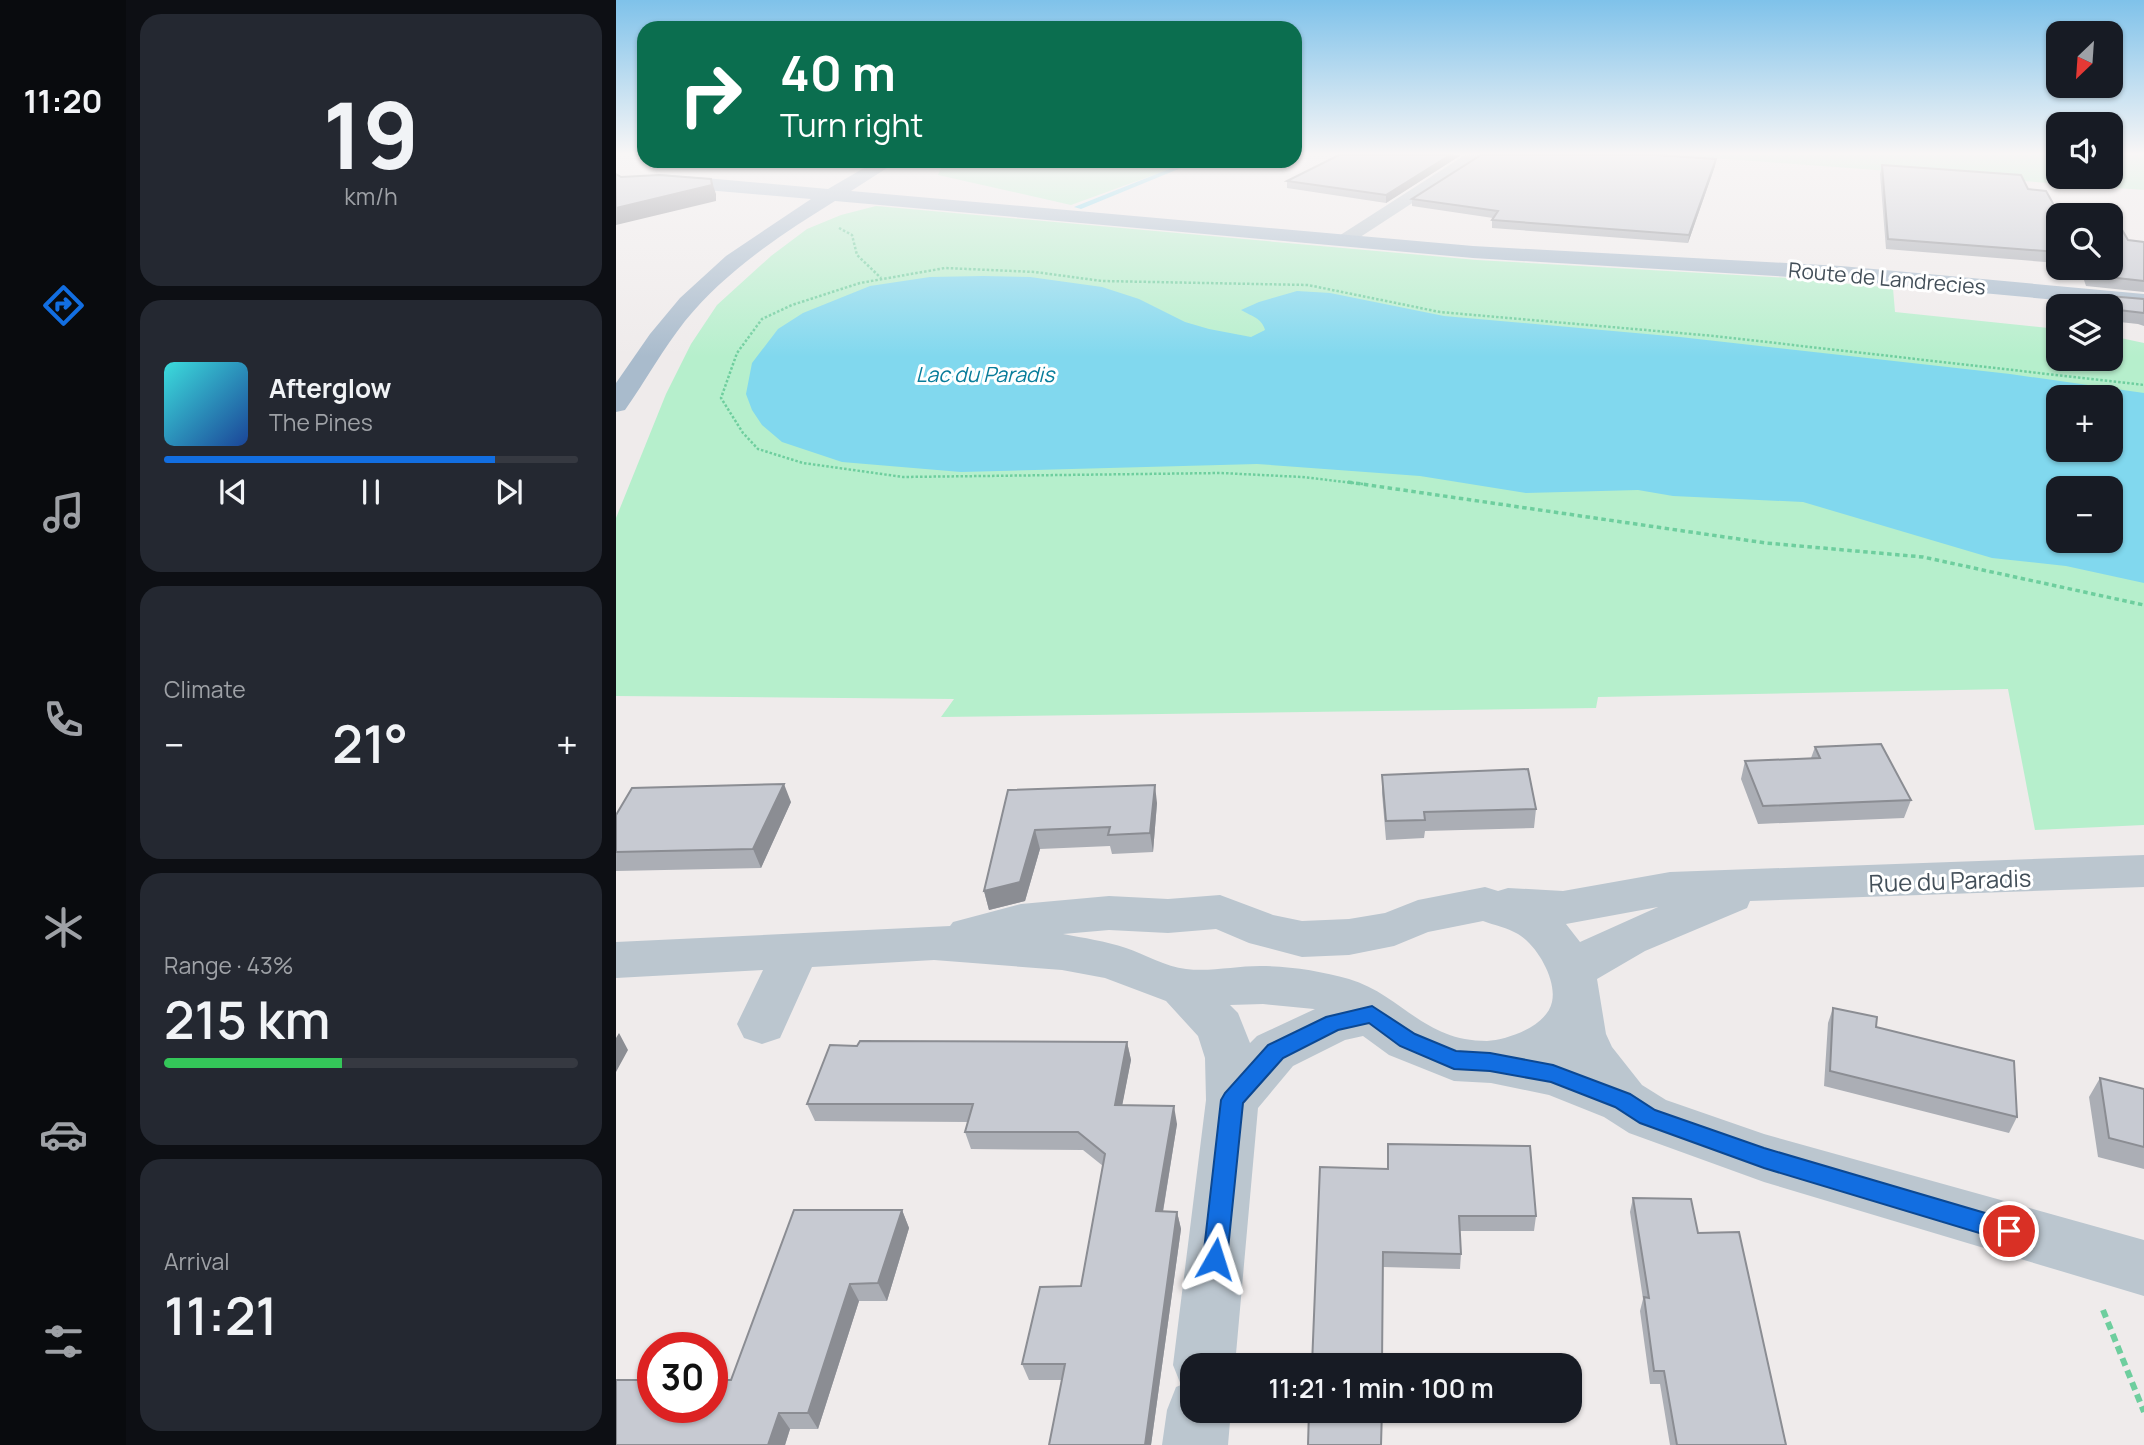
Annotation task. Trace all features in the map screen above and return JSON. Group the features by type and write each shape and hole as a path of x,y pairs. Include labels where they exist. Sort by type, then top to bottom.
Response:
{"main road":[{"path":"616,404 655,343 687,304 744,252 788,222"},
{"name":"Route de Landrecies","path":"1138,222 1473,252 1800,270 2144,300"}],"street":[{"path":"1340,241 1370,222"},
{"name":"Rue du Paradis","path":"934,942 1021,921 1109,913 1168,916 1220,912 1265,931 1302,939 1349,937 1394,929 1418,917 1485,904 1563,908 1671,888 2144,871"},
{"name":"Rue du Paradis","path":"1574,989 1586,961 1655,927 1756,886"},
{"path":"1485,904 1535,922 1558,945 1574,989 1581,1034 1592,1060 1623,1101"},
{"path":"1168,916 1139,941 1161,980 1220,1027 1230,1058 1232,1100 1205,1353"},
{"path":"616,960 934,942 1062,952 1110,961 1161,980 1314,990 1347,998 1407,1040 1454,1060 1490,1062 1553,1074 1623,1101 1647,1117 1764,1158 2144,1268"},
{"path":"762,1024 796,950"},
{"path":"1490,1062 1529,1051 1557,1037 1574,989"},
{"path":"1232,1100 1275,1051 1334,1023 1372,1014"},
{"path":"1195,1445 1198,1423"}],"path":[{"path":"818,222 852,235 852,245 861,263 881,278"},
{"path":"2144,385 1714,336 1440,312 1308,285 1102,281 1035,272 945,268 881,278 792,305 762,319 737,354 721,398 743,433 758,449 803,463 903,477 1221,473 1302,477 1408,489 1766,543 1923,557 2144,605"},
{"path":"2077,1248 2144,1412"}],"green space":[{"path":"823,222 1059,222 1477,260 1789,278 1893,288 1895,312 2046,328 2046,371 2123,371 2123,339 2144,343 2144,825 2035,830 2008,689 1598,697 1596,708 941,717 954,699 616,696 616,518 666,394 691,344 717,305 771,256 807,229"}],"water":[{"name":"Lac du Paradis","path":"930,277 1030,277 1102,287 1139,299 1185,322 1251,337 1265,330 1264,326 1241,310 1297,291 1330,293 1444,316 1680,337 2088,385 2046,385 2046,462 2123,462 2123,390 2144,393 2144,583 2066,566 1992,558 1803,502 1673,496 1638,490 1526,493 1420,476 1257,464 961,472 842,462 782,442 762,425 752,410 746,394 752,363 778,329 803,313 870,286"}],"building":[{"path":"1524,222 1693,222 1689,235"},
{"path":"1887,222 2046,222 2046,251 1888,239"},
{"path":"2123,231 2128,240 2144,242 2144,281 2123,279"},
{"path":"2123,297 2144,299 2144,313 2123,311"},
{"path":"1881,744 1911,800 1763,806 1745,761 1820,758 1815,747"},
{"path":"1528,769 1536,809 1424,812 1425,820 1386,821 1382,775"},
{"path":"784,784 753,849 616,852 616,815 632,788"},
{"path":"1155,785 1150,833 1108,835 1110,827 1035,830 1020,882 984,891 1008,790"},
{"path":"1833,1008 1877,1017 1876,1027 2014,1061 2017,1117 1830,1071"},
{"path":"860,1041 1127,1042 1115,1105 1174,1106 1156,1211 1177,1212 1145,1445 1049,1445 1065,1364 1022,1364 1040,1287 1081,1286 1105,1154 1078,1132 965,1132 973,1104 807,1104 830,1045 857,1046"},
{"path":"2100,1078 2144,1089 2144,1147 2109,1138"},
{"path":"1388,1144 1530,1146 1536,1216 1459,1216 1461,1254 1383,1252 1382,1353 1312,1353 1320,1167 1388,1169"},
{"path":"1633,1198 1691,1199 1698,1233 1739,1232 1786,1445 1677,1445 1664,1371 1654,1371 1644,1297 1649,1298"},
{"path":"794,1210 902,1210 878,1283 850,1284 808,1413 779,1413 768,1445 616,1445 616,1380 637,1380 637,1423 728,1423 728,1380 731,1380"},
{"path":"1309,1423 1382,1423 1381,1445 1308,1445"}],"route":[{"path":"1215,1259 1232,1100 1255,1077 1275,1051 1334,1023 1372,1014 1407,1040 1454,1060 1490,1062 1553,1074 1623,1101 1647,1117 1764,1158 2009,1231"}]}
